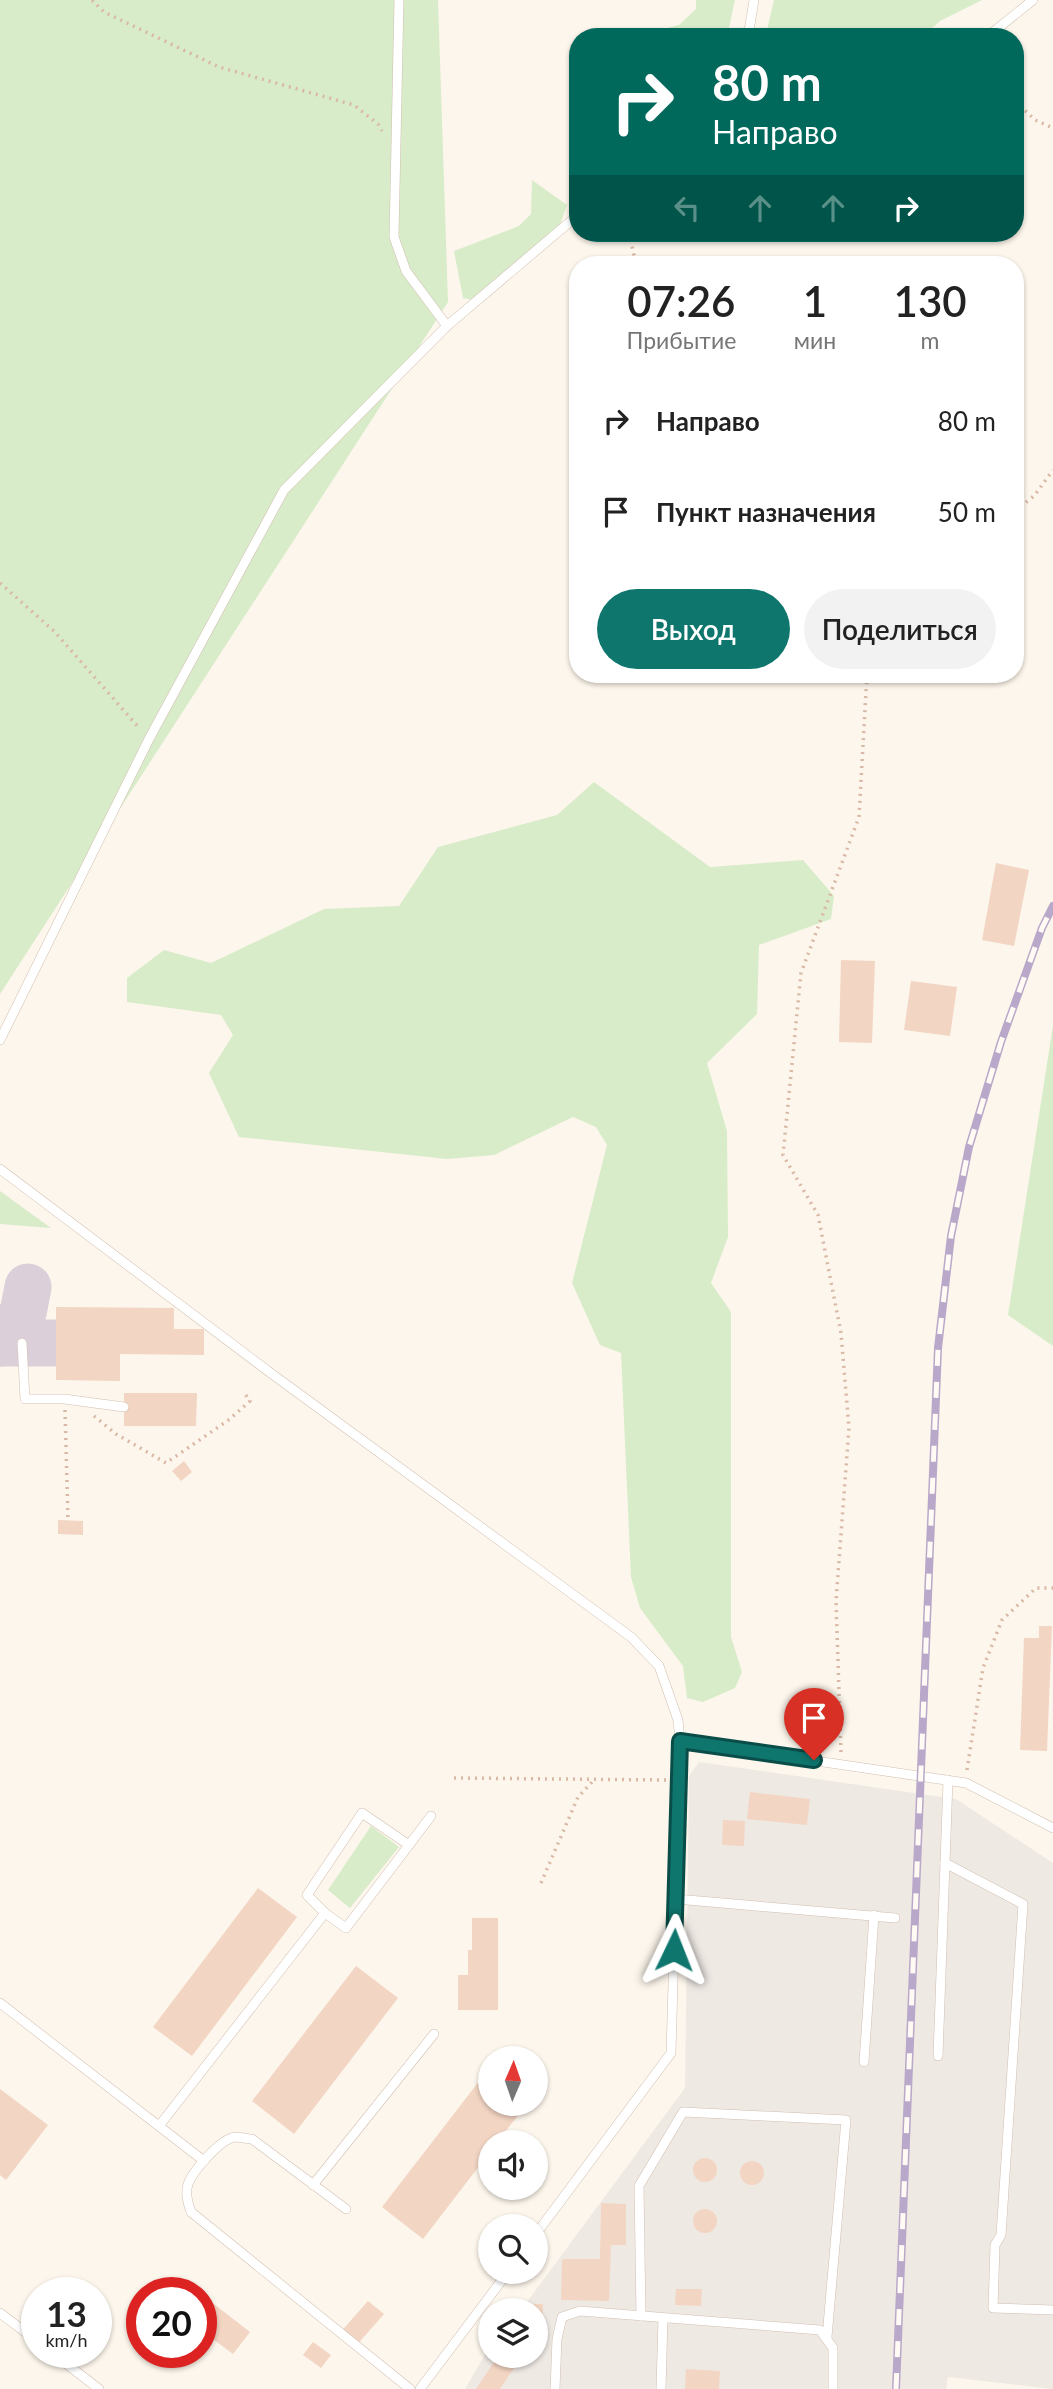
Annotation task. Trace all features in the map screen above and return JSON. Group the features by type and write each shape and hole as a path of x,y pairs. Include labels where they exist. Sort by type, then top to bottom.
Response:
{"lane":[{"path":"400,0 394,237 406,271 447,326"},
{"path":"749,28 754,0"},
{"path":"998,28 1033,0"},
{"path":"0,1040 149,739 284,490 447,326 569,223"},
{"path":"0,1169 272,1374 631,1637 659,1666 678,1720 680,1741 671,2053 548,2218"},
{"path":"22,1343 24,1399 64,1399 124,1407"},
{"path":"680,1741 965,1783 1053,1828"},
{"path":"938,2056 948,1780"},
{"path":"409,1845 362,1814 307,1895 325,1913 346,1928 432,1816"},
{"path":"945,1864 1023,1904 1001,2235 995,2245 993,2308 1053,2310"},
{"path":"676,1899 895,1918"},
{"path":"159,2126 325,1913"},
{"path":"864,2062 874,1915"},
{"path":"0,2003 204,2161"},
{"path":"313,2185 434,2034"},
{"path":"641,2316 639,2186 683,2112 846,2120 827,2337"},
{"path":"346,2209 252,2139 234,2137 222,2142 204,2161 188,2184 186,2199 191,2212 410,2389"},
{"path":"420,2389 499,2284"},
{"path":"555,2389 557,2339 562,2317 580,2311 820,2330 833,2348 834,2389"},
{"path":"0,2313 21,2329"},
{"path":"661,2389 663,2318"},
{"path":"72,2368 99,2389"}],"path":[{"path":"92,0 104,12 219,67 354,106 377,124 396,150"},
{"path":"1024,110 1035,120 1053,128"},
{"path":"1024,504 1034,496 1053,470"},
{"path":"0,583 54,631 149,739"},
{"path":"841,1764 836,1601 849,1428 841,1333 818,1215 783,1155 801,974 859,817 866,683"},
{"path":"76,1402 116,1434 166,1463 230,1419 250,1401 243,1391"},
{"path":"64,1399 68,1520"},
{"path":"965,1783 983,1668 1002,1620 1036,1588 1053,1588"},
{"path":"454,1778 679,1780"},
{"path":"541,1884 578,1797 595,1779"}],"shaded area":[{"path":"699,1762 956,1799 1053,1863 1053,2389 948,2377 946,2389 465,2389 478,2367 548,2368 548,2298 530,2298 540,2284 548,2284 548,2273 685,2088 689,1776"}],"green space":[{"path":"0,0 438,0 448,302 0,994"},
{"path":"696,0 735,0 729,28 667,28 679,25 696,9"},
{"path":"774,0 982,0 940,21 932,28 767,28"},
{"path":"532,180 567,205 556,236 481,302 463,298 454,251 519,226 531,214"},
{"path":"594,782 710,867 803,860 834,896 831,919 759,945 757,1014 707,1063 727,1131 728,1237 711,1283 731,1312 731,1637 742,1672 735,1688 703,1702 687,1698 683,1666 640,1608 631,1577 621,1353 600,1345 572,1283 607,1145 596,1127 573,1117 494,1155 447,1159 239,1137 209,1073 233,1035 221,1015 127,1002 127,978 164,950 211,963 324,909 399,906 438,847 557,815"},
{"path":"1053,1025 1053,1346 1008,1315"},
{"path":"0,1191 51,1228 0,1224"},
{"path":"371,1826 399,1847 350,1908 328,1890"}],"building":[{"path":"996,863 1029,870 1014,946 982,940"},
{"path":"841,960 875,961 872,1043 839,1042"},
{"path":"911,981 957,987 950,1036 904,1030"},
{"path":"56,1307 174,1308 174,1329 204,1329 204,1355 120,1354 120,1381 56,1380"},
{"path":"124,1393 197,1393 196,1426 124,1426"},
{"path":"184,1461 192,1472 181,1481 172,1471"},
{"path":"58,1520 83,1521 83,1535 58,1534"},
{"path":"1039,1626 1052,1626 1047,1751 1020,1750 1024,1638 1039,1638"},
{"path":"750,1792 810,1799 807,1825 747,1819"},
{"path":"723,1820 745,1821 744,1846 722,1845"},
{"path":"258,1888 297,1917 192,2056 153,2027"},
{"path":"472,1918 498,1918 498,2010 458,2010 458,1975 468,1975 468,1950 472,1950"},
{"path":"356,1966 398,1998 294,2134 252,2101"},
{"path":"478,2083 478,2116 518,2116 506,2130 478,2130 478,2168 423,2239 382,2207"},
{"path":"0,2089 48,2125 6,2180 0,2175"},
{"path":"705,2158 714,2161 717,2170 714,2179 705,2182 696,2179 693,2170 696,2161"},
{"path":"752,2161 761,2164 764,2173 761,2182 752,2185 743,2182 740,2173 743,2164"},
{"path":"601,2203 626,2204 626,2245 611,2245 609,2301 561,2300 562,2259 600,2259"},
{"path":"705,2209 714,2212 717,2221 714,2230 705,2233 696,2230 693,2221 696,2212"},
{"path":"676,2289 702,2289 701,2306 675,2305"},
{"path":"368,2301 384,2314 354,2348 338,2335"},
{"path":"217,2306 250,2332 233,2354 217,2342"},
{"path":"313,2342 331,2355 321,2368 303,2355"},
{"path":"490,2368 514,2368 500,2389 476,2389"},
{"path":"686,2369 720,2371 719,2389 685,2389"}],"taxiway":[{"path":"1,1343 23,1313 28,1287"},
{"path":"0,1343 56,1343"}],"railway":[{"path":"896,2389 938,1348 951,1236 969,1147 1001,1042 1042,928 1053,906"}],"route":[{"path":"674,1950 680,1741 814,1760"}]}
